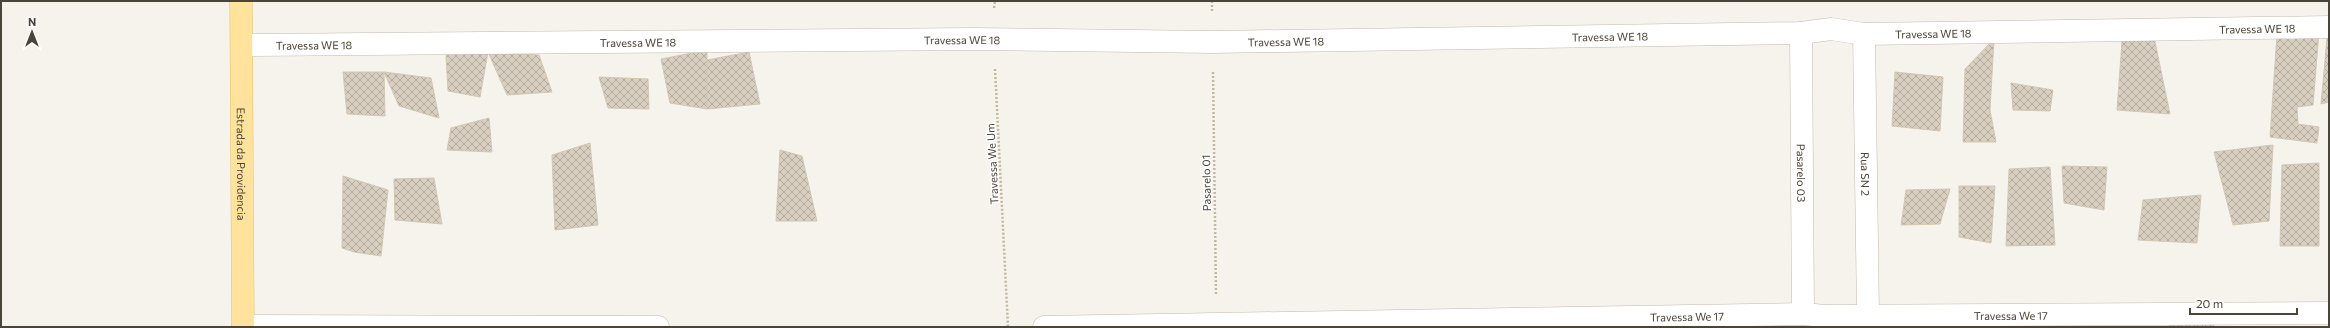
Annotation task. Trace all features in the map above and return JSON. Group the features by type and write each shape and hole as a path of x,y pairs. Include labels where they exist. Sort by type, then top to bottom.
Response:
{"main road":[{"name":"Estrada da Providencia","path":"241,1 243,326"}],"street":[{"name":"Travessa WE 18","path":"242,45 994,39 1213,42 1801,33 1830,29 1864,34 2329,27"},
{"name":"Pasarelo 03","path":"1801,33 1802,314"},
{"name":"Rua SN 2","path":"1864,34 1868,314"},
{"name":"Travessa We 17","path":"1044,327 1802,314 1825,316 1868,314 2329,313"},
{"path":"243,326 658,327"}],"path":[{"name":"Travessa We Um","path":"995,1 994,39 1008,327"},
{"name":"Pasarelo 01","path":"1213,42 1216,323"}],"building":[{"path":"2319,32 2313,105 2297,107 2298,124 2319,127 2317,143 2270,137 2277,34"},
{"path":"2154,37 2170,114 2117,110 2122,41"},
{"path":"2327,38 2329,38 2329,102 2321,104"},
{"path":"1994,39 1990,110 1996,142 1963,142 1965,69"},
{"path":"707,50 707,109 670,103 661,59"},
{"path":"488,52 480,97 448,91 446,55"},
{"path":"488,52 539,55 552,92 507,95"},
{"path":"749,52 760,104 707,109 707,60"},
{"path":"343,72 384,72 385,116 347,114"},
{"path":"384,72 431,78 439,118 399,106"},
{"path":"1895,72 1943,77 1940,131 1892,126"},
{"path":"599,77 648,79 649,109 608,108"},
{"path":"2011,83 2053,90 2050,111 2013,110"},
{"path":"489,118 492,152 447,150 451,128"},
{"path":"590,143 598,225 555,230 552,155"},
{"path":"2273,145 2269,221 2233,225 2214,152"},
{"path":"780,150 802,156 817,221 776,221"},
{"path":"2319,163 2319,246 2280,246 2282,165"},
{"path":"2062,166 2107,167 2104,210 2064,203"},
{"path":"2050,167 2055,245 2006,246 2009,169"},
{"path":"343,176 388,190 381,256 354,252 342,248"},
{"path":"434,178 442,224 395,220 394,179"},
{"path":"1959,186 1995,186 1991,243 1959,237"},
{"path":"1950,189 1940,224 1901,225 1906,190"},
{"path":"2201,195 2197,243 2138,240 2143,200"},
{"path":"2214,322 2214,327 2169,327 2169,325"}]}
